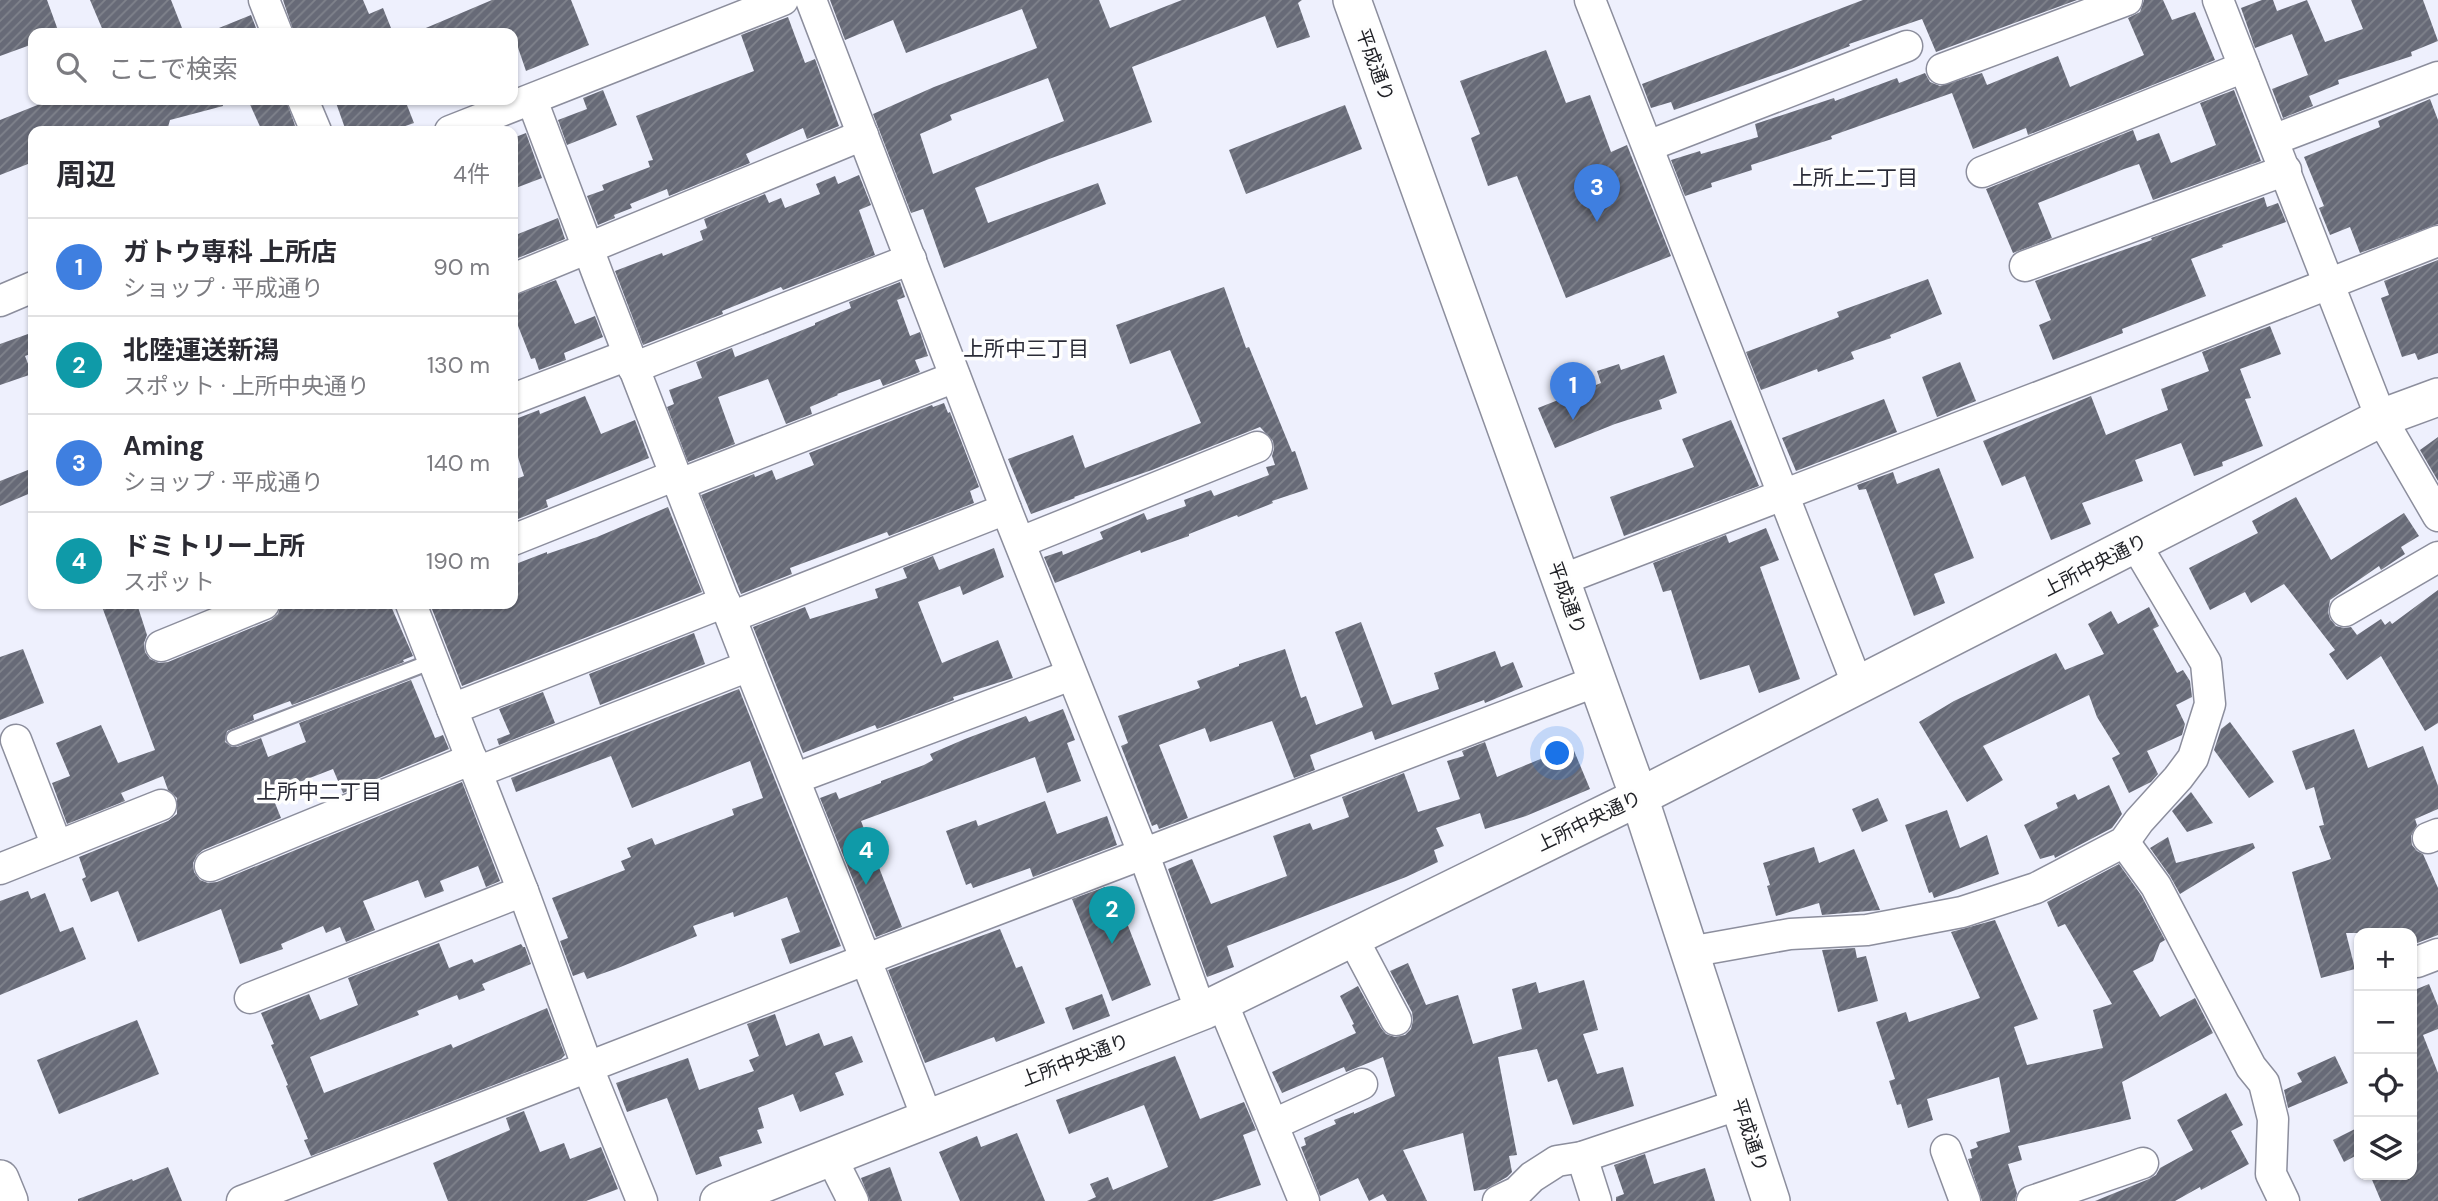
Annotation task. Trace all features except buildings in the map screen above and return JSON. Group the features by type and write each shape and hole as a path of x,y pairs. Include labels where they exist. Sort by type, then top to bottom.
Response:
{"street":[{"path":"264,0 275,28"},
{"path":"811,0 1006,509 1144,855 1212,1007 1274,1124 1304,1201"},
{"name":"平成通り","path":"1352,0 1639,797 1771,1201"},
{"path":"1590,0 1858,685"},
{"path":"1942,69 2127,0"},
{"path":"2218,0 2382,418 2438,516"},
{"path":"463,126 775,2"},
{"path":"1648,146 1907,46"},
{"path":"1982,172 2244,67"},
{"path":"2273,140 2438,77"},
{"path":"532,100 749,666 867,959 927,1118"},
{"path":"305,105 314,126"},
{"path":"518,277 863,135"},
{"path":"2025,266 2286,170"},
{"path":"1560,580 2438,241"},
{"path":"518,398 631,361 911,259"},
{"path":"0,301 28,289"},
{"path":"518,538 955,377"},
{"name":"上所中央通り","path":"719,1201 1212,1007 1639,797 2382,418 2438,397"},
{"path":"1021,542 1257,447"},
{"path":"452,709 1006,509"},
{"path":"1689,952 1790,934 1867,930 1962,912 2036,888 2124,842 2193,758 2210,704 2206,663 2136,545"},
{"path":"2345,611 2438,556"},
{"path":"161,646 252,609"},
{"path":"413,609 523,891 588,1068 642,1201"},
{"path":"210,866 749,666"},
{"path":"807,774 1071,675"},
{"path":"243,1201 867,959 1597,681"},
{"path":"16,740 57,846"},
{"path":"0,869 161,805"},
{"path":"2124,842 2156,886 2251,1067 2264,1083 2273,1119 2271,1174 2284,1201"},
{"path":"250,998 523,891"},
{"path":"1352,937 1396,1020"},
{"path":"1274,1124 1362,1084"},
{"path":"1498,1201 1517,1192 1532,1177 1557,1161 1581,1157 1740,1104"},
{"path":"1946,1150 1965,1201"},
{"path":"831,1157 853,1201"},
{"path":"1581,1157 1597,1201"},
{"path":"2032,1201 2143,1163"},
{"path":"0,1179 9,1201"}],"lane":[{"path":"234,738 433,660"}],"place":[{"name":"Aming","path":"1597,222"},
{"name":"ガトウ専科 上所店","path":"1573,420"},
{"name":"ドミトリー上所","path":"866,885"},
{"name":"北陸運送新潟","path":"1112,944"}],"district":[{"name":"上所上二丁目","path":"1855,178"},
{"name":"上所中三丁目","path":"1026,349"},
{"name":"上所中二丁目","path":"319,792"}]}
